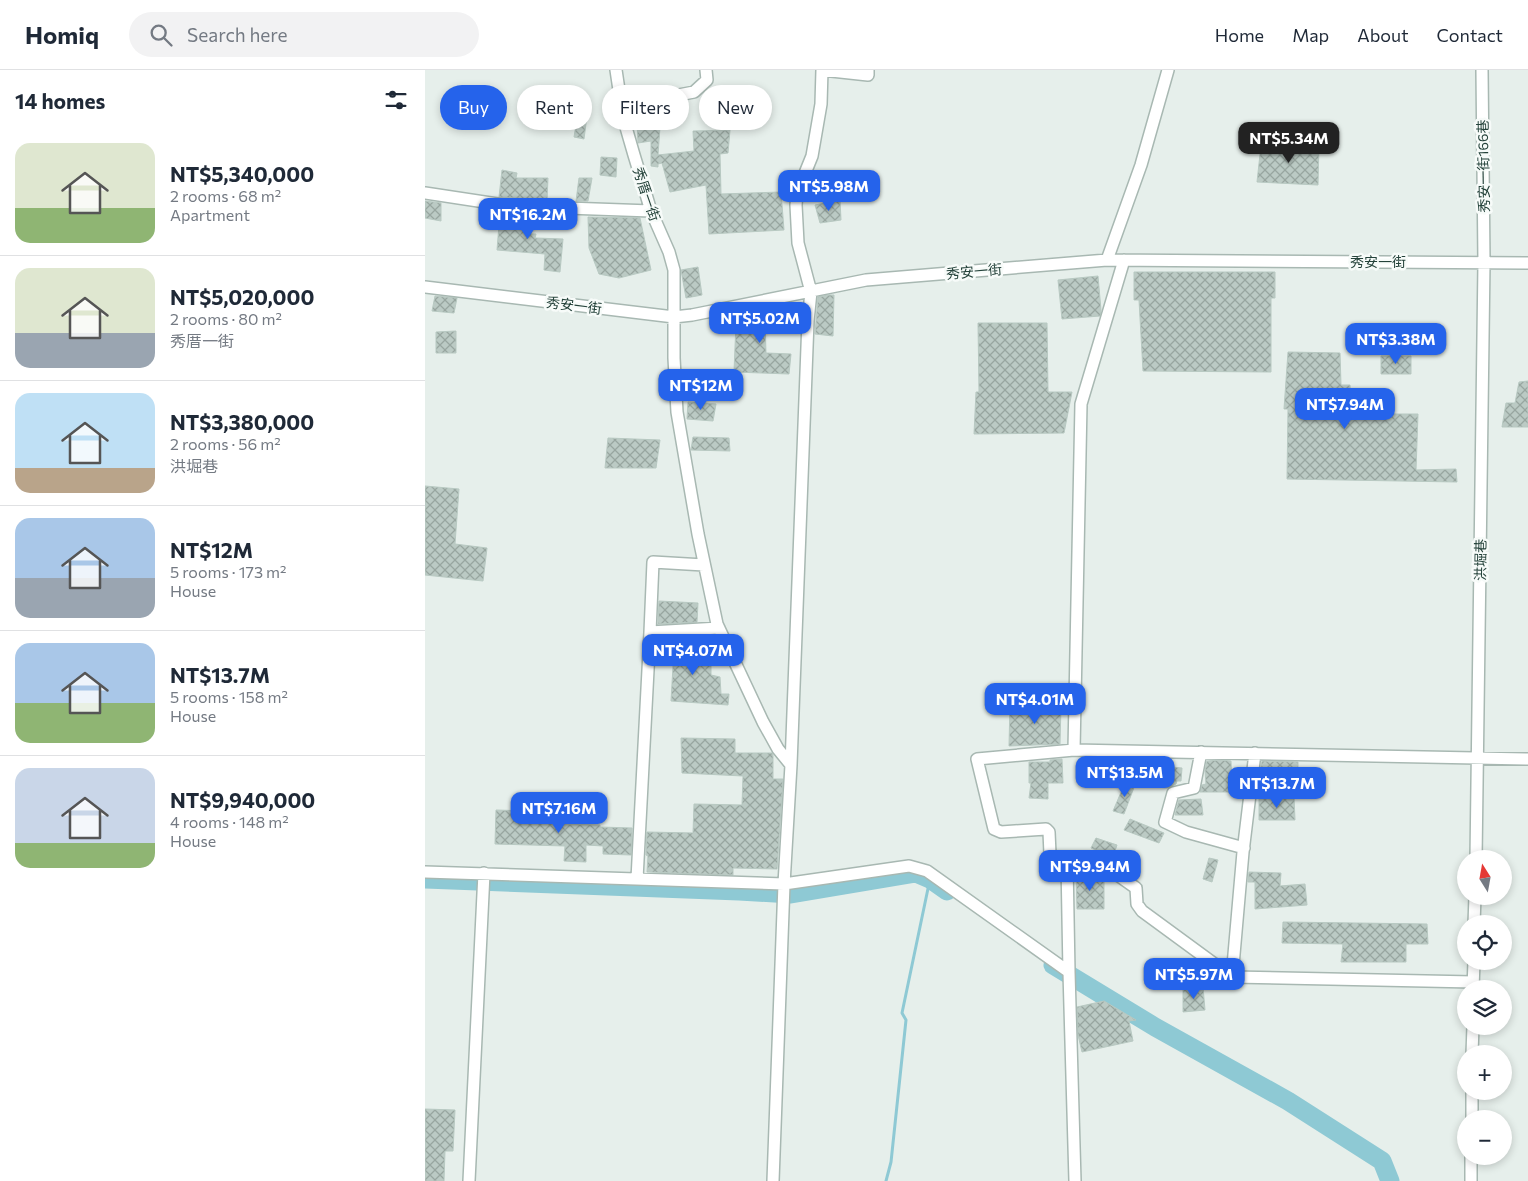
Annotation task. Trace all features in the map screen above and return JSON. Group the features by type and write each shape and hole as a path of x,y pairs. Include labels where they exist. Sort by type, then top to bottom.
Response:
{"street":[{"name":"秀厝一街","path":"616,70 618,85"},
{"path":"689,93 694,92 707,80 706,70"},
{"path":"773,1181 808,321 811,292 798,243 797,193 812,156 821,104 822,70 868,75 868,70"},
{"path":"1107,260 1141,165 1168,70"},
{"name":"秀安一街166巷","path":"1482,70 1484,262"},
{"name":"秀厝一街","path":"627,130 651,211 669,252 674,270 674,358 677,412 704,565 719,628 763,722 778,749 791,765"},
{"path":"425,193 511,206 651,211"},
{"name":"秀安一街","path":"425,287 674,317 811,292 865,280 1107,260 1528,263"},
{"path":"1074,750 1081,404 1124,260"},
{"name":"洪堀巷","path":"1475,850 1484,262"},
{"path":"637,879 653,562 704,565"},
{"path":"650,632 719,628"},
{"path":"1457,984 1231,977 1142,911 1137,904 1136,888 1119,876 1098,866 1055,860 1050,854 1049,832 1046,829 1001,832 994,829 977,759 1074,750 1528,759"},
{"path":"1201,752 1194,788 1173,793 1165,822 1185,832 1244,848"},
{"path":"1231,977 1255,753"},
{"path":"1067,863 1075,1181"},
{"path":"425,872 784,884 909,866 927,871 1069,972"},
{"path":"469,1181 483,873"},
{"path":"1471,1165 1471,1181"}],"building":[{"path":"575,130 585,130 584,139 574,137"},
{"path":"637,130 660,130 658,155 694,151 693,131 730,130 728,153 720,154 721,194 781,192 784,230 709,234 706,185 670,192 662,163 658,164 658,167 651,166 651,141 638,143"},
{"path":"1319,143 1318,185 1257,182 1261,145"},
{"path":"601,157 617,158 616,177 600,175"},
{"path":"502,170 517,173 516,178 548,178 547,200 499,197"},
{"path":"579,178 592,178 588,201 576,201"},
{"path":"840,200 841,220 820,223 815,205"},
{"path":"425,201 441,203 441,221 425,218"},
{"path":"500,212 533,214 531,234 536,234 535,238 563,239 560,272 544,270 545,254 497,250"},
{"path":"588,217 640,218 651,270 619,278 599,274 589,248"},
{"path":"698,267 702,295 686,298 681,270"},
{"path":"1134,272 1275,272 1275,298 1271,298 1271,372 1143,371 1139,300 1134,300"},
{"path":"1098,276 1100,316 1062,319 1058,280"},
{"path":"834,295 833,336 815,334 818,297"},
{"path":"435,296 457,298 454,313 432,311"},
{"path":"787,304 787,321 765,322 766,353 791,354 789,374 734,372 736,323 749,323 749,311"},
{"path":"978,323 1047,323 1048,392 1072,392 1064,433 974,434 976,392 979,392"},
{"path":"456,331 456,353 436,353 436,332"},
{"path":"1288,352 1340,353 1341,385 1350,385 1351,414 1418,414 1416,470 1456,469 1457,482 1287,479 1288,409 1284,409"},
{"path":"1381,356 1411,356 1411,374 1381,374"},
{"path":"1528,381 1528,427 1502,427 1506,403 1515,403 1519,382"},
{"path":"688,402 716,404 713,421 687,419"},
{"path":"693,437 729,438 730,451 691,450"},
{"path":"608,438 660,440 656,468 605,468"},
{"path":"425,486 459,489 455,544 487,548 483,581 425,575"},
{"path":"659,601 698,603 697,622 658,624"},
{"path":"684,638 684,652 711,654 711,675 720,677 721,694 729,694 728,705 671,701 674,649 657,649 657,639"},
{"path":"1010,704 1061,705 1060,744 1009,746"},
{"path":"681,738 735,739 735,753 772,753 773,779 783,779 777,869 733,868 733,875 647,872 647,832 693,833 694,804 742,805 743,776 682,773"},
{"path":"1062,759 1063,783 1048,783 1048,799 1029,798 1031,783 1029,783 1029,762 1050,762 1050,760"},
{"path":"1207,761 1231,761 1232,792 1200,792 1202,785 1206,784 1205,771"},
{"path":"1262,761 1298,762 1298,772 1260,772"},
{"path":"1150,765 1182,768 1181,781 1177,781 1176,784 1167,788 1147,786"},
{"path":"1128,780 1136,782 1124,814 1113,811 1122,790"},
{"path":"1294,797 1295,820 1259,820 1259,798"},
{"path":"1201,799 1203,815 1175,815 1179,800"},
{"path":"496,810 562,812 561,824 632,828 631,855 603,854 603,846 586,845 586,862 564,861 565,846 495,844"},
{"path":"1130,819 1164,833 1159,843 1124,830"},
{"path":"1096,838 1117,845 1113,857 1091,848"},
{"path":"1209,858 1218,860 1212,882 1203,879"},
{"path":"1249,872 1281,873 1280,886 1305,884 1307,905 1255,909 1255,882 1248,882"},
{"path":"1076,875 1097,875 1104,878 1104,909 1077,909"},
{"path":"1283,922 1427,924 1428,944 1406,944 1406,962 1341,962 1343,944 1282,943"},
{"path":"1203,987 1205,1010 1183,1012 1183,989"},
{"path":"1104,1001 1136,1020 1129,1021 1133,1041 1082,1052 1078,1035 1077,1007"},
{"path":"425,1109 455,1110 453,1151 445,1151 444,1181 425,1181"}],"waterway":[{"path":"425,879 791,894 916,873 930,879 947,891"},
{"path":"886,1181 891,1162 906,1020 902,1013 930,879"},
{"path":"1053,965 1155,1027 1288,1101 1382,1161 1390,1181"}]}
